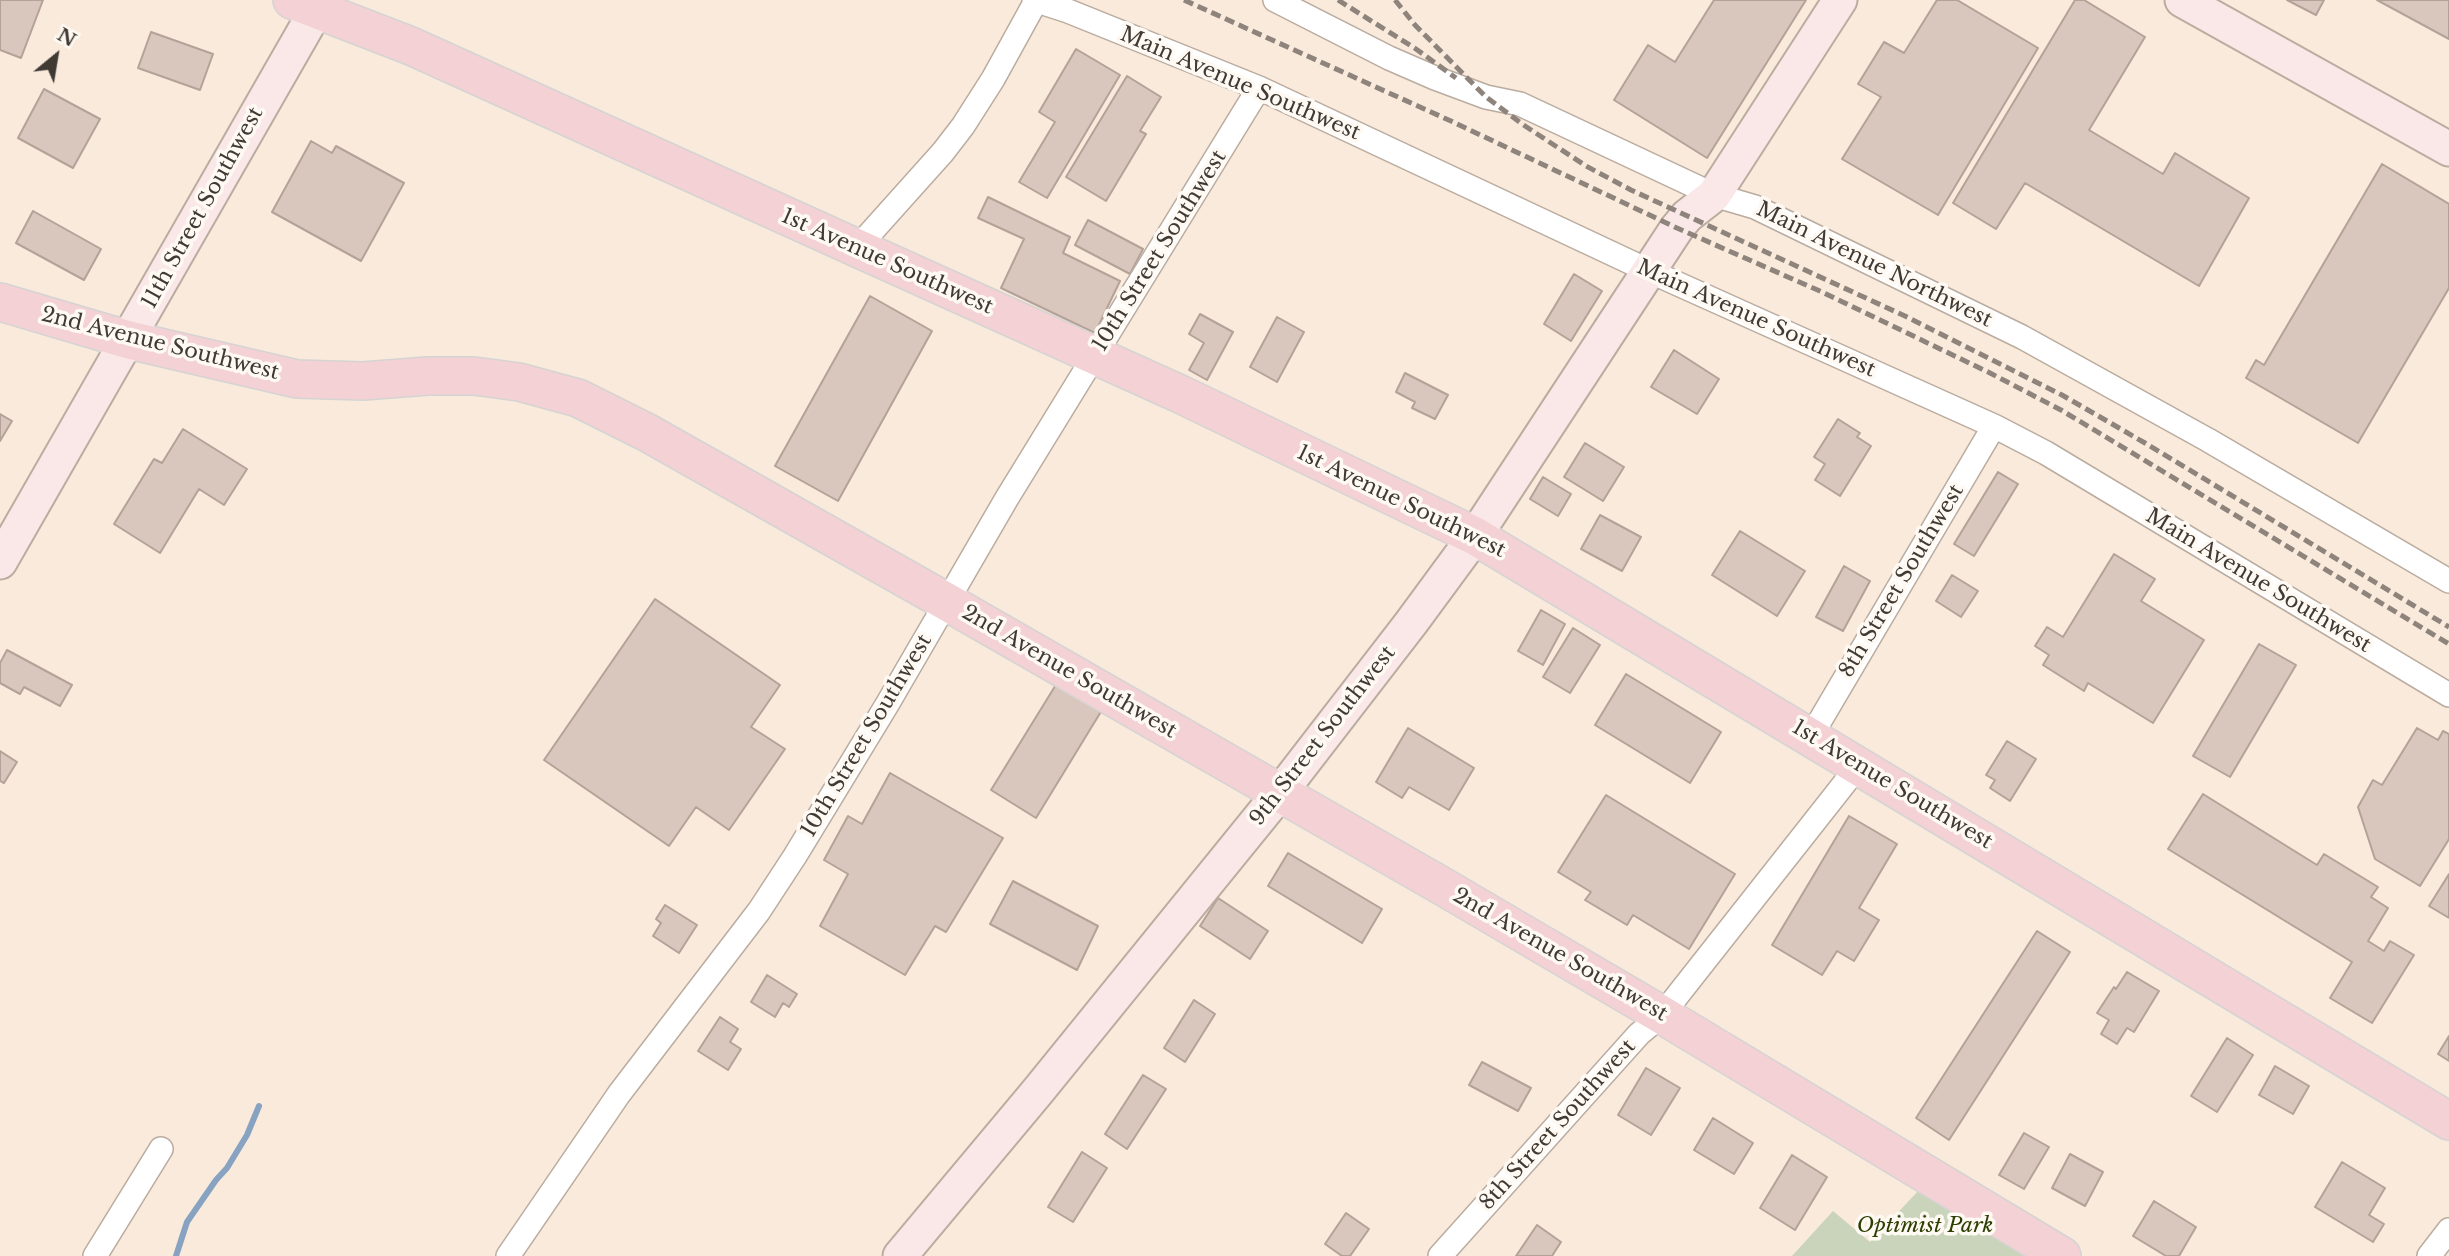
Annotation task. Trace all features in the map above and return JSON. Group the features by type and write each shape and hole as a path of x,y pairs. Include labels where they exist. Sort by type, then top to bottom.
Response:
{"main road":[{"name":"1st Avenue Southwest","path":"310,3 411,46 1095,356 1475,536 2449,1121"},
{"name":"2nd Avenue Southwest","path":"0,302 129,340 297,379 363,381 474,376 519,382 563,393 648,433 947,602 1662,1015 2062,1256"}],"street":[{"path":"856,248 943,152 963,126 993,79 1035,0"},
{"name":"Main Avenue Southwest","path":"1035,0 1259,88 1647,270 1994,426 2046,453 2449,695"},
{"name":"Main Avenue Northwest","path":"1275,0 1423,73 1486,97 1520,104 1714,195 1755,207 2021,337 2208,440 2449,581"},
{"name":"9th Street Southwest","path":"900,1256 1279,794 1411,623 1475,536 1647,270 1687,216 1714,195 1840,0"},
{"path":"2182,0 2449,149"},
{"name":"11th Street Southwest","path":"0,562 129,340 310,3"},
{"name":"10th Street Southwest","path":"508,1256 620,1094 759,911 888,703 1006,498 1259,88"},
{"name":"8th Street Southwest","path":"1811,736 1994,426"},
{"name":"8th Street Southwest","path":"1440,1256 1639,1034 1662,1015 1859,765"},
{"path":"95,1256 161,1149"},
{"path":"2429,1256 2449,1230"}],"green space":[{"name":"Optimist Park","path":"1920,1189 2027,1256 1792,1256 1833,1211 1870,1242"}],"building":[{"path":"0,0 43,0 21,58 0,50"},
{"path":"1714,0 1806,0 1707,158 1614,100 1648,45 1675,62"},
{"path":"1937,0 1957,0 2038,48 1938,215 1842,159 1881,97 1858,84 1884,42 1904,53"},
{"path":"2075,0 2084,0 2145,37 2089,130 2163,174 2175,153 2249,198 2199,286 2025,183 1996,229 1953,203"},
{"path":"2287,0 2324,0 2316,15"},
{"path":"2377,0 2449,0 2449,39"},
{"path":"151,32 213,54 200,90 138,68"},
{"path":"1076,49 1120,75 1047,198 1019,182 1055,122 1039,112"},
{"path":"1127,76 1161,97 1140,131 1146,134 1106,201 1066,177"},
{"path":"44,89 100,119 73,168 18,138"},
{"path":"311,141 332,153 336,146 404,183 361,261 272,212"},
{"path":"2382,164 2449,204 2449,288 2358,443 2246,378 2256,360 2264,365"},
{"path":"988,197 1070,237 1063,253 1120,281 1095,333 1001,288 1024,239 978,218"},
{"path":"33,211 101,249 84,280 16,243"},
{"path":"1088,220 1143,249 1130,274 1075,245"},
{"path":"1574,274 1602,291 1571,341 1544,324"},
{"path":"870,296 932,331 838,501 775,466"},
{"path":"1200,314 1233,332 1207,380 1189,370 1204,343 1189,334"},
{"path":"1277,317 1304,332 1277,382 1250,367"},
{"path":"1674,350 1719,379 1697,414 1651,387"},
{"path":"1405,373 1448,395 1435,419 1412,408 1415,402 1396,392"},
{"path":"0,414 12,421 0,441"},
{"path":"1838,419 1860,433 1857,437 1871,446 1840,496 1815,480 1825,464 1814,457"},
{"path":"183,429 247,469 224,505 199,489 160,553 114,524 154,459 162,463"},
{"path":"1585,443 1624,467 1603,501 1564,477"},
{"path":"1998,472 2018,484 1974,556 1954,544"},
{"path":"1543,477 1571,494 1558,516 1530,499"},
{"path":"1600,515 1641,537 1622,571 1581,549"},
{"path":"1740,531 1805,571 1777,616 1712,575"},
{"path":"2114,554 2155,579 2141,601 2204,640 2153,723 2088,683 2084,691 2043,665 2049,655 2035,646 2047,627 2063,637"},
{"path":"1844,566 1870,581 1843,631 1816,617"},
{"path":"1952,575 1978,591 1961,617 1936,601"},
{"path":"655,599 780,685 751,727 785,749 729,830 696,807 669,846 544,760"},
{"path":"1541,610 1565,624 1543,665 1518,651"},
{"path":"1573,628 1600,645 1570,693 1543,677"},
{"path":"2259,644 2296,665 2230,777 2193,756"},
{"path":"7,650 72,685 60,706 24,687 20,694 0,683 0,663"},
{"path":"1626,674 1721,732 1690,783 1595,725"},
{"path":"1057,683 1102,710 1036,818 991,790"},
{"path":"1408,728 1474,768 1449,810 1409,787 1402,798 1376,782"},
{"path":"2417,728 2438,740 2443,731 2449,734 2449,839 2420,886 2375,859 2358,807 2373,780 2382,785"},
{"path":"2007,741 2036,759 2010,801 1990,788 1995,780 1986,775"},
{"path":"0,751 17,762 4,783 0,781"},
{"path":"890,773 1003,838 946,932 935,926 905,975 820,926 848,874 824,860 848,816 862,824"},
{"path":"2203,794 2317,865 2324,854 2378,887 2371,897 2388,908 2368,941 2384,951 2390,941 2414,955 2372,1023 2330,998 2352,962 2168,849"},
{"path":"1606,795 1735,874 1689,949 1633,915 1627,925 1585,900 1591,892 1558,872"},
{"path":"1849,816 1897,844 1859,908 1879,920 1854,961 1837,951 1822,975 1772,945"},
{"path":"1288,853 1382,909 1362,943 1268,886"},
{"path":"2449,874 2449,918 2429,906"},
{"path":"1013,881 1098,926 1077,970 990,924"},
{"path":"1218,898 1268,931 1250,959 1200,926"},
{"path":"665,905 697,925 679,953 653,936 661,923 656,919"},
{"path":"2037,931 2070,952 1949,1140 1916,1118"},
{"path":"2127,972 2159,991 2134,1032 2127,1028 2117,1044 2101,1034 2109,1020 2097,1013"},
{"path":"767,975 797,994 789,1007 783,1003 775,1017 751,1002"},
{"path":"1194,1000 1215,1014 1185,1062 1164,1048"},
{"path":"720,1017 738,1029 730,1042 741,1049 728,1070 698,1051"},
{"path":"2449,1036 2449,1061 2438,1054"},
{"path":"2227,1038 2253,1055 2217,1112 2191,1096"},
{"path":"1482,1062 1531,1088 1518,1111 1469,1085"},
{"path":"2275,1066 2309,1086 2293,1114 2259,1095"},
{"path":"1646,1068 1680,1088 1651,1135 1618,1115"},
{"path":"1143,1075 1166,1089 1127,1149 1105,1134"},
{"path":"1713,1118 1753,1143 1734,1174 1694,1150"},
{"path":"2024,1133 2049,1147 2024,1189 1999,1175"},
{"path":"1082,1152 1107,1168 1073,1222 1048,1207"},
{"path":"2070,1154 2103,1172 2085,1206 2052,1188"},
{"path":"1792,1155 1827,1177 1795,1230 1760,1208"},
{"path":"2342,1162 2385,1188 2369,1215 2384,1224 2373,1242 2315,1207"},
{"path":"2154,1201 2196,1227 2179,1256 2166,1256 2133,1236"},
{"path":"1346,1213 1369,1229 1350,1256 1342,1256 1325,1244"},
{"path":"1537,1225 1561,1242 1552,1256 1516,1256"}],"waterway":[{"path":"176,1256 187,1222 227,1168 247,1135 259,1106"}],"railway":[{"path":"1184,0 1453,122 1677,228 1822,292 1990,373 2061,410 2449,644"},
{"path":"1338,0 1416,49 1456,78"},
{"path":"1395,0 1415,25 1486,97 1586,166 1631,190 1905,316 2062,395 2449,627"}]}
